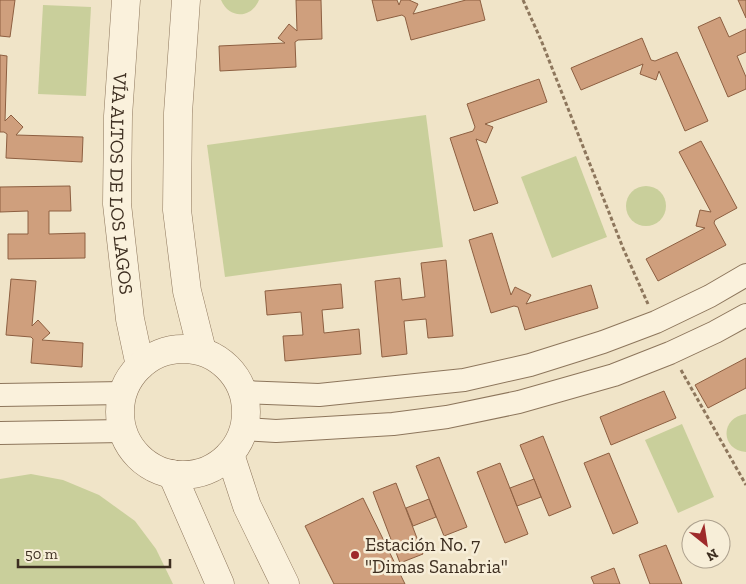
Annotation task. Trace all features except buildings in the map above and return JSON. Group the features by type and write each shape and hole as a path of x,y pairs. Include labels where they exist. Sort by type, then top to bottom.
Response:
{"street":[{"name":"VÍA ALTOS DE LOS LAGOS","path":"126,0 118,116 117,204 130,319 140,366"},
{"path":"186,0 178,113 177,210 187,291 202,351"},
{"path":"243,392 318,395 464,380 530,365 603,342 656,322 746,276"},
{"path":"244,429 276,431 393,424 447,417 518,402 614,375 670,353 746,315"},
{"path":"180,349 202,351 220,360 234,374 243,392 246,410 244,429 238,443 230,454 213,468 193,474 172,474 156,469 141,459 130,447 123,432 120,412 123,393 130,378 140,366 158,354 180,349"},
{"path":"0,396 123,393"},
{"path":"0,433 123,432"},
{"path":"230,454 247,506 285,584"},
{"path":"172,474 220,584"}],"path":[{"path":"523,0 541,40 623,248 656,322"},
{"path":"670,353 746,485"}],"green space":[{"path":"221,0 259,0 251,11 240,14 229,11"},
{"path":"43,5 91,7 86,96 38,94"},
{"path":"426,115 443,247 225,277 207,145"},
{"path":"576,156 607,237 552,258 521,177"},
{"path":"646,186 660,192 666,206 660,220 646,226 632,220 626,206 632,192"},
{"path":"746,414 746,452 731,446 726,433 731,421 737,416"},
{"path":"682,424 714,497 678,513 645,440"},
{"path":"31,474 63,480 99,495 135,521 156,549 173,584 0,584 0,479"}],"place":[{"name":"Estación No. 7 \"Dimas Sanabria\"","path":"355,555"}]}
